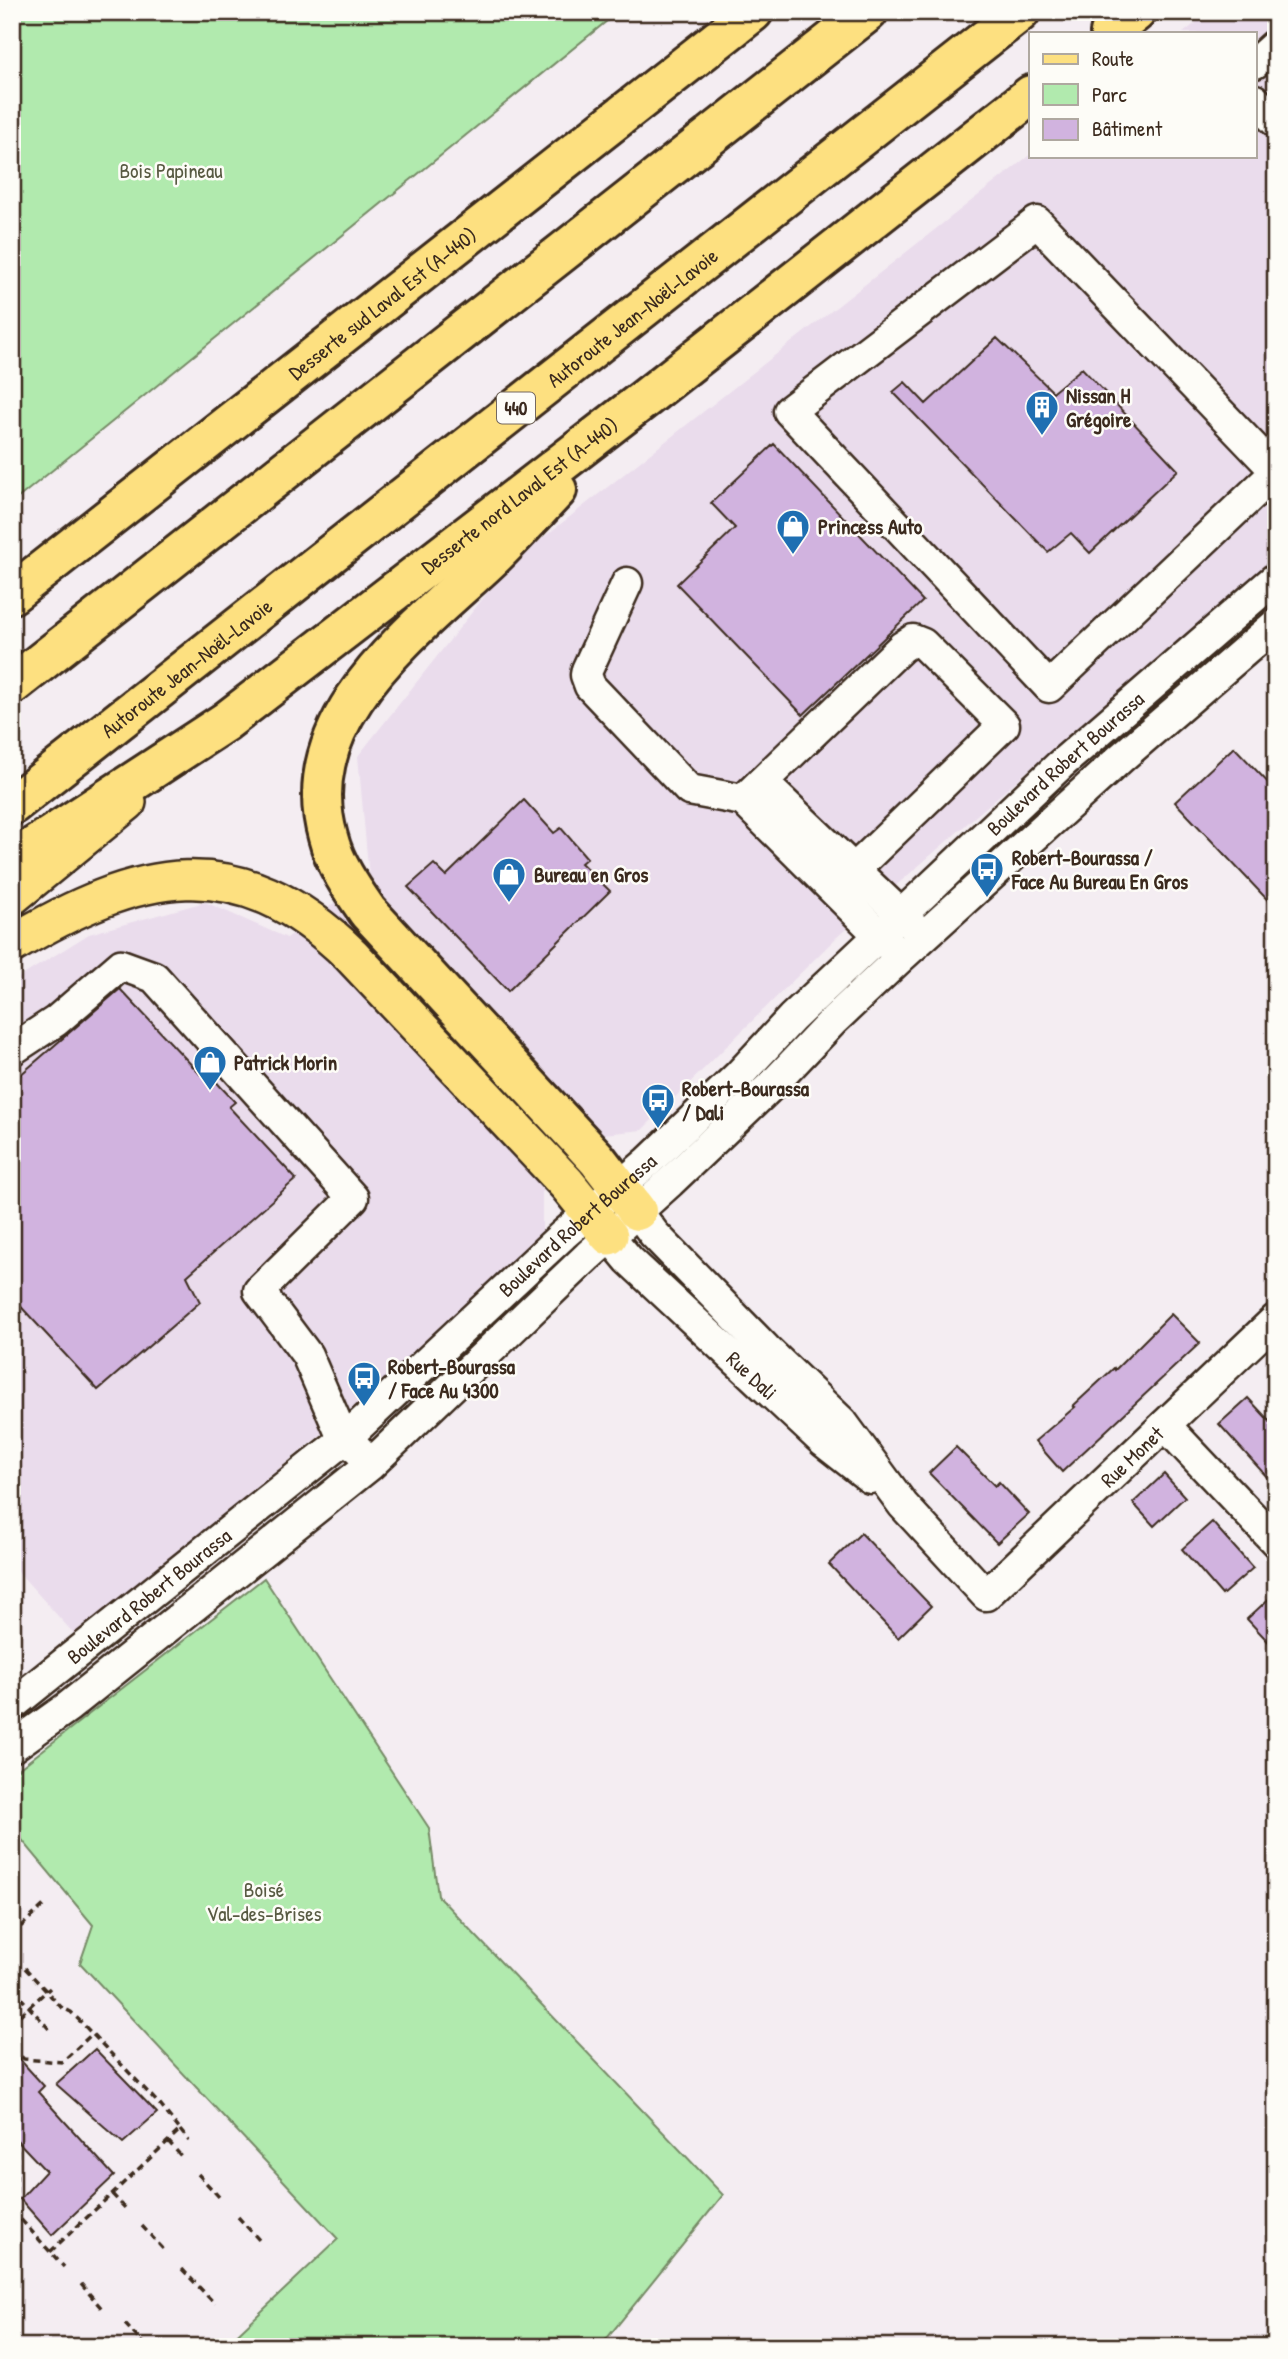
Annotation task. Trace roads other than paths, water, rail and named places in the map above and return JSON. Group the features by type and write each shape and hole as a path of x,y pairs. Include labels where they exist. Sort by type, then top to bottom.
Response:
{"highway":[{"name":"Desserte sud Laval Est (A-440)","path":"12,594 753,12"},
{"path":"715,42 768,12"},
{"path":"12,685 868,12"},
{"name":"Autoroute Jean-Noël-Lavoie","path":"12,805 1020,12"},
{"path":"1111,32 1136,12"},
{"name":"Desserte nord Laval Est (A-440)","path":"225,722 647,397 1029,97"},
{"path":"628,1199 597,1159 368,912 346,880 333,854 325,822 323,790 325,768 336,730 368,680 409,636 495,555 647,397"},
{"path":"12,861 225,722"}],"main road":[{"name":"Desserte nord Laval Est (A-440)","path":"12,896 225,722"},
{"path":"12,944 87,902 152,883 213,881 245,887 274,897 308,918 351,955 567,1184 599,1224"}],"street":[{"path":"1256,62 1276,44"},
{"path":"1256,101 1276,122"},
{"path":"1037,222 1276,471 1049,687 789,411 1037,222"},
{"name":"Boulevard Robert Bourassa","path":"628,1199 792,1018 1097,732 1276,578"},
{"path":"627,583 587,670 590,686 689,790 752,791 843,879 901,915 924,937"},
{"name":"Boulevard Robert Bourassa","path":"12,1705 347,1437 628,1199 775,1082 834,1020 901,957 1122,757 1276,624"},
{"path":"752,791 902,647 913,640 923,645 1004,725 843,879"},
{"path":"843,879 880,936 901,957"},
{"path":"12,1050 56,1021 121,965 154,977 354,1198 259,1291 307,1355 339,1429 370,1465"},
{"name":"Rue Dali","path":"628,1199 654,1234 766,1349 842,1422 903,1504 986,1595"},
{"name":"Boulevard Robert Bourassa","path":"12,1747 68,1707 370,1465 599,1224"},
{"name":"Rue Dali","path":"599,1224 629,1260 824,1441 903,1504"},
{"name":"Rue Monet","path":"986,1595 1276,1319"},
{"path":"1165,1425 1276,1542"}],"place":[{"name":"Nissan H Grégoire","path":"1042,437"},
{"name":"Princess Auto","path":"793,556"},
{"name":"Robert-Bourassa / Face Au Bureau En Gros","path":"987,899"},
{"name":"Bureau en Gros","path":"509,904"},
{"name":"Patrick Morin","path":"210,1092"},
{"name":"Robert-Bourassa / Dali","path":"658,1130"},
{"name":"Robert-Bourassa / Face Au 4300","path":"364,1408"}],"park label":[{"name":"Bois Papineau","path":"171,170"},
{"name":"Boisé Val-des-Brises","path":"264,1901"}]}
